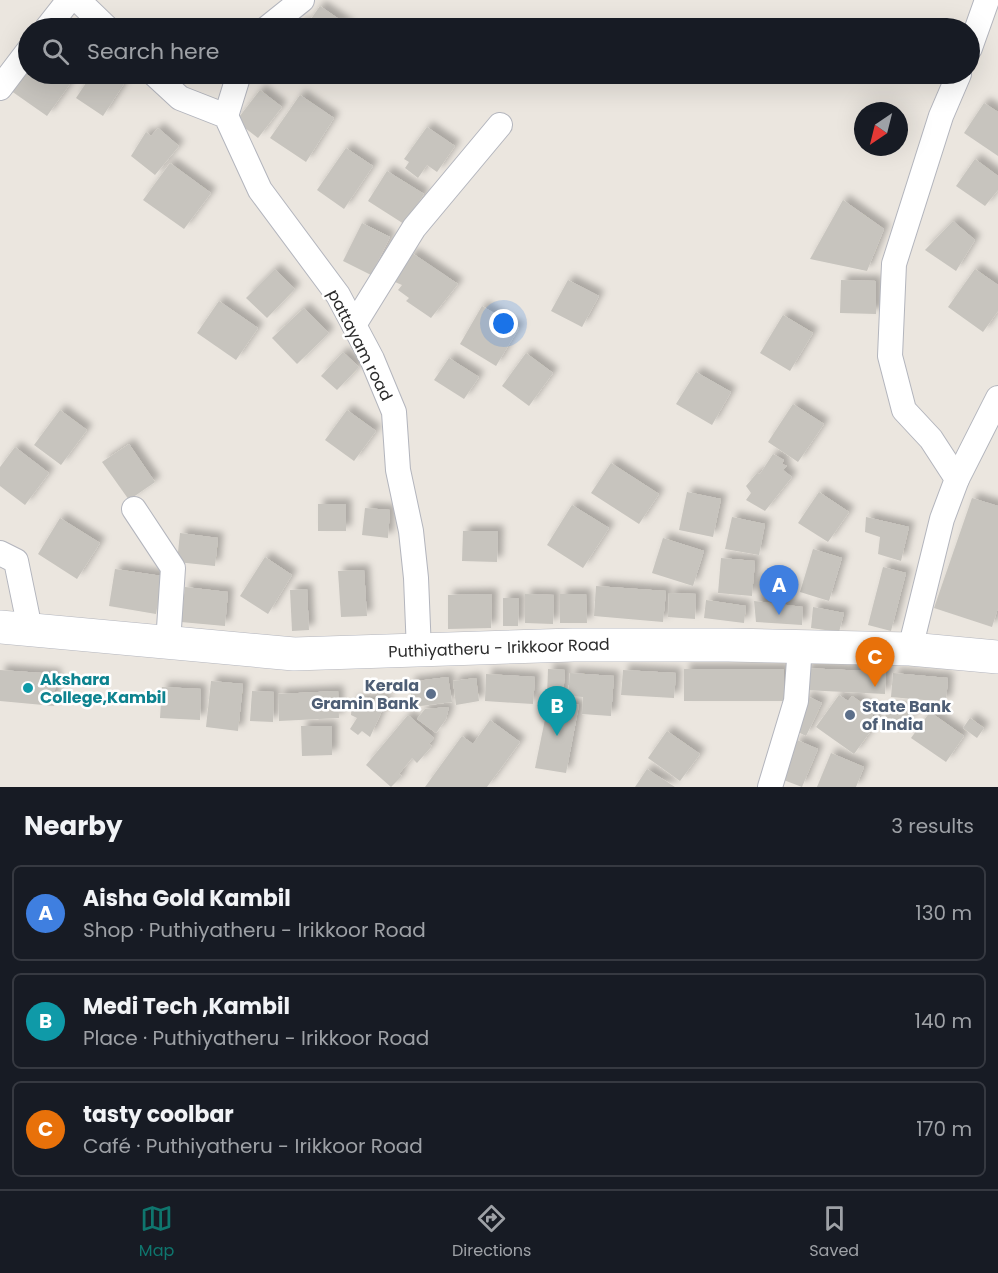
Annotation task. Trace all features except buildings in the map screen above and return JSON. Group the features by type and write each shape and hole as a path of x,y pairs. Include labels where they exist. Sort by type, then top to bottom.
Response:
{"main road":[{"name":"Puthiyatheru - Irikkoor Road","path":"15,628 294,654 573,645 800,646 914,638 998,657"}],"street":[{"path":"55,18 69,0"},
{"path":"78,0 97,18"},
{"path":"280,18 302,0"},
{"path":"980,19 987,0"},
{"path":"0,88 18,64"},
{"path":"165,84 180,98 226,116 236,84"},
{"path":"955,84 941,116 894,264 890,356 904,410 931,439 957,478"},
{"name":"pattayam road","path":"226,116 260,190 338,295 394,412 398,470 411,531 415,566 419,651"},
{"path":"354,325 414,228 500,125"},
{"path":"914,638 942,519 957,478 998,398"},
{"path":"134,509 173,568 168,643"},
{"path":"0,553 16,561 15,628"},
{"path":"770,787 796,701 800,646"}],"place":[{"name":"Aisha Gold Kambil","path":"779,615"},
{"name":"tasty coolbar","path":"875,687"},
{"name":"Akshara College,Kambil","path":"28,688"},
{"name":"Kerala Gramin Bank","path":"431,694"},
{"name":"State Bank of India","path":"850,715"},
{"name":"Medi Tech ,Kambil","path":"557,736"}]}
